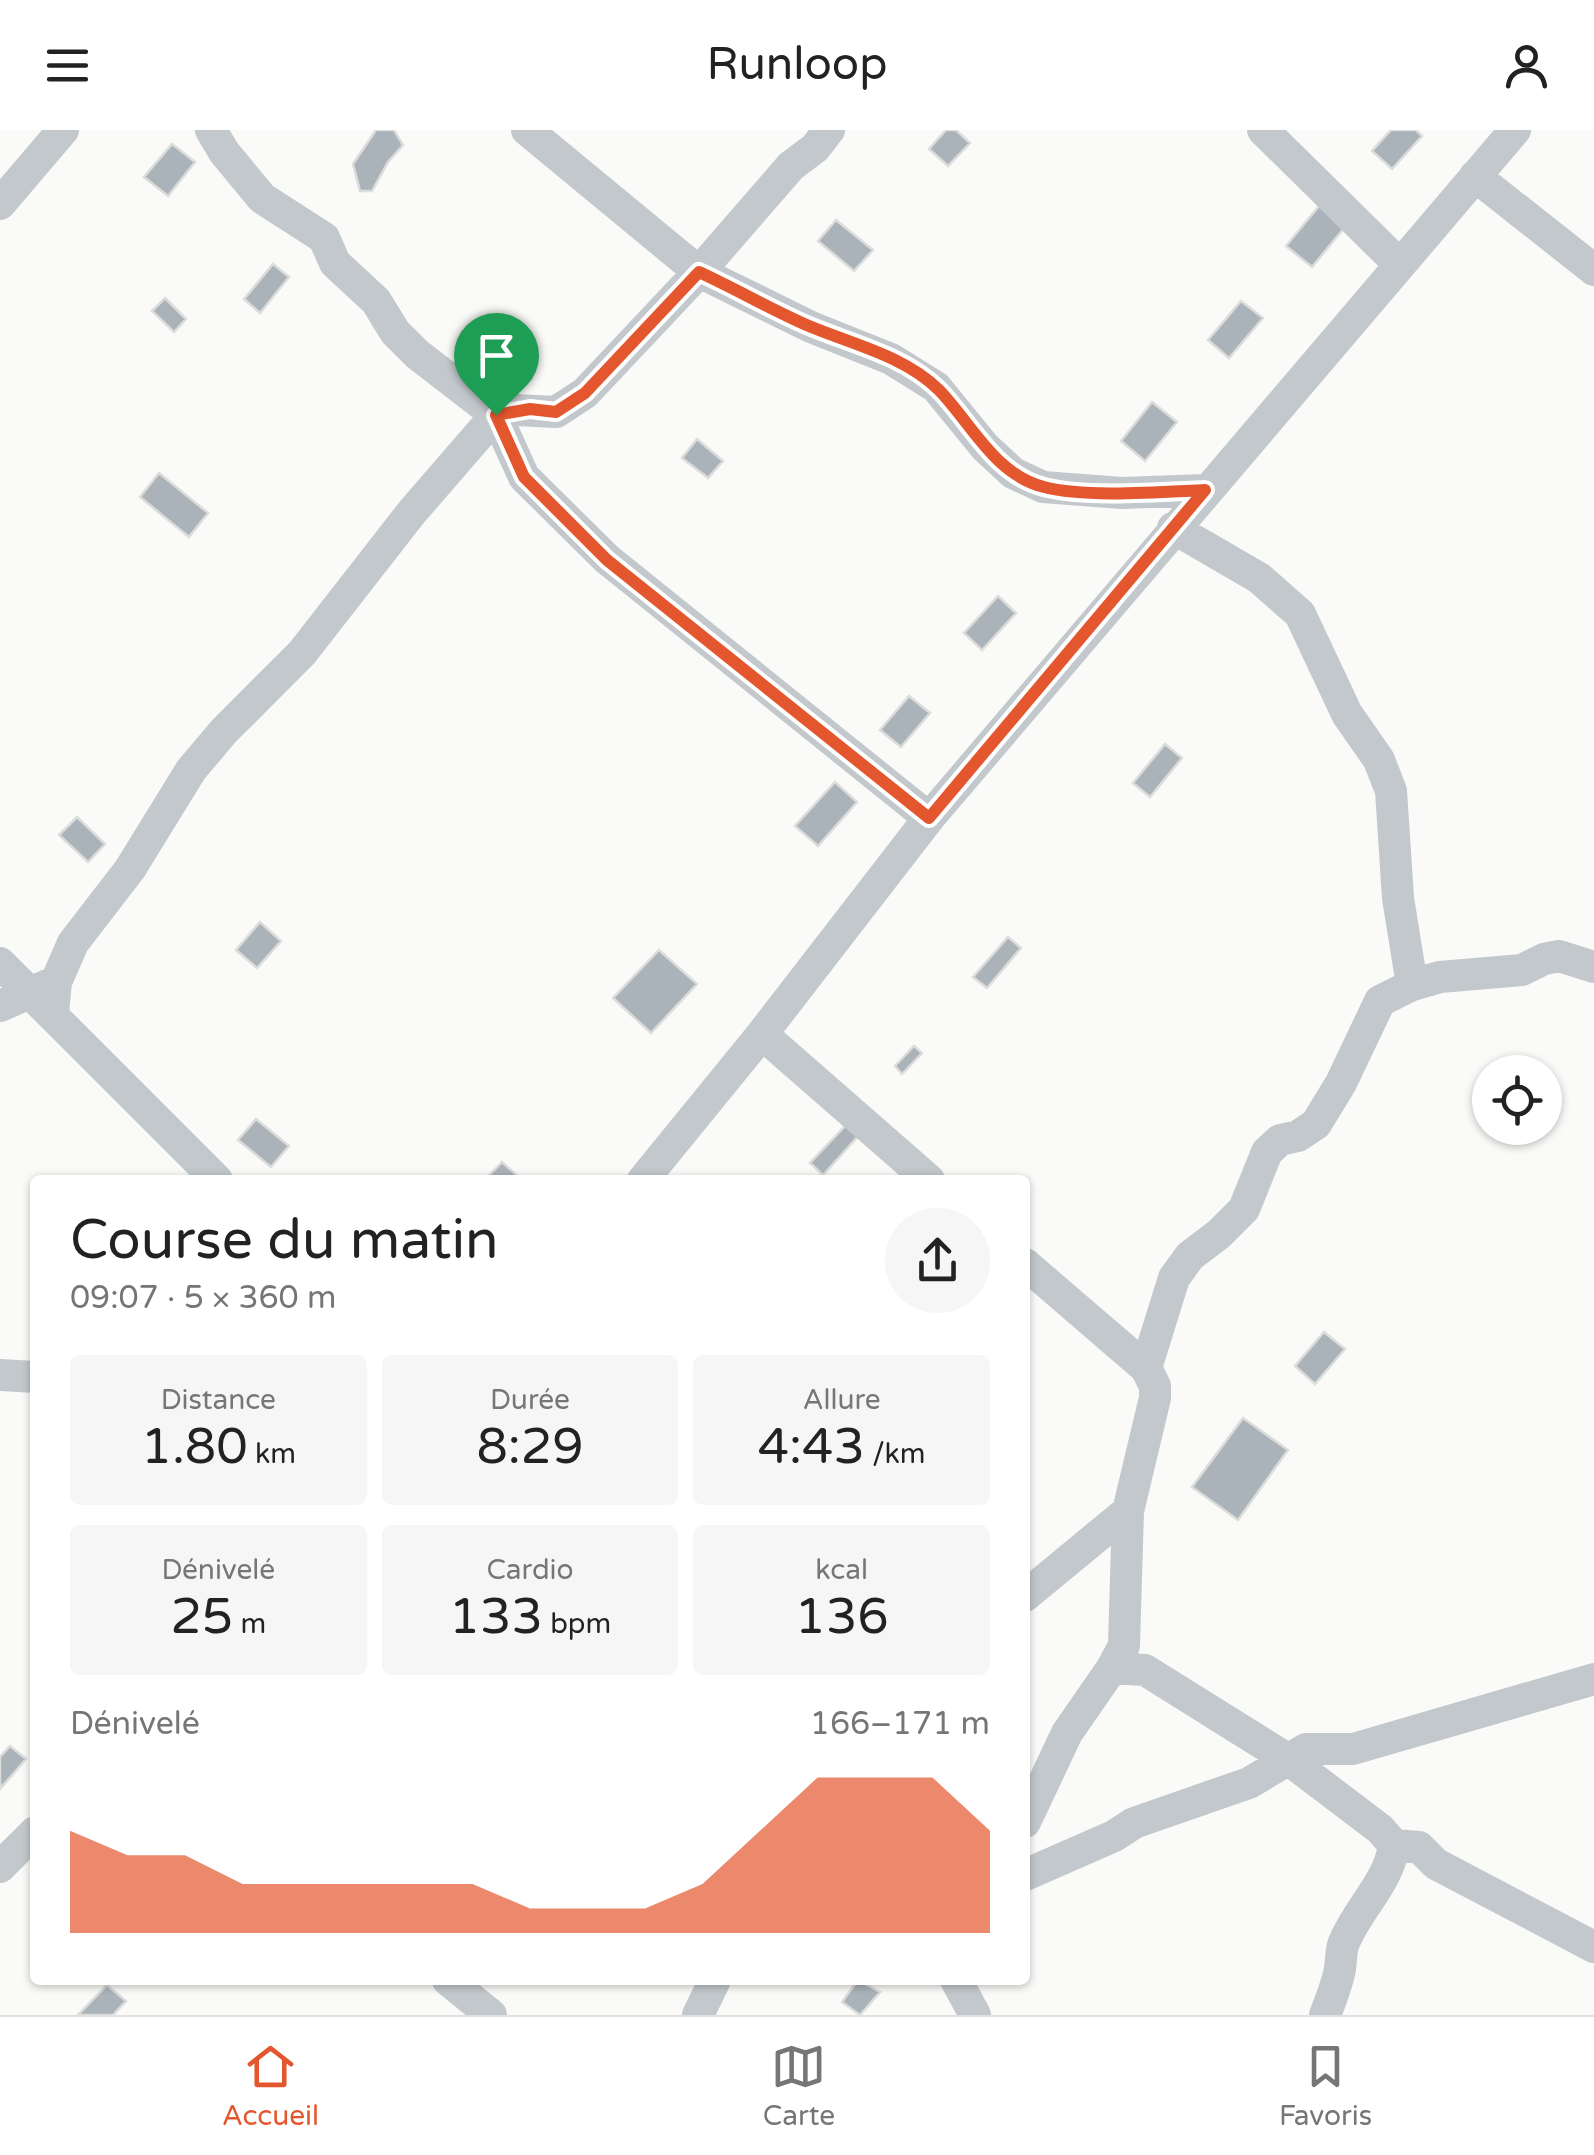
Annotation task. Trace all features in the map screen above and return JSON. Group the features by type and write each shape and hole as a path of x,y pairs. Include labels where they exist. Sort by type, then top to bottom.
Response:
{"street":[{"path":"0,204 63,130"},
{"path":"211,130 262,198 324,238 336,263 376,301 395,332 417,354 496,415 524,477 607,560 929,818"},
{"path":"528,130 699,272 811,327 891,358 936,387 985,447 1013,472 1044,487 1122,492 1205,490"},
{"path":"0,1006 47,995 74,942 130,868 191,770 302,652 412,512 496,415 530,409 556,412 585,393 699,272 791,166 815,148 829,130"},
{"path":"1263,130 1398,264"},
{"path":"647,1175 929,818 1515,130"},
{"path":"1476,176 1594,270"},
{"path":"1174,528 1259,578 1300,614 1347,714 1380,760 1392,791 1398,898 1412,985"},
{"path":"1146,1368 1174,1278 1190,1256 1244,1209 1268,1152 1280,1140 1298,1136 1316,1124 1341,1083 1380,1002 1412,985 1440,977 1522,970 1559,956 1594,967"},
{"path":"0,963 47,995 212,1175"},
{"path":"762,1034 923,1175"},
{"path":"1030,1268 1146,1368 1155,1386 1128,1511 1127,1662 1068,1733 1030,1812"},
{"path":"0,1376 30,1377"},
{"path":"1030,1592 1128,1511"},
{"path":"1127,1662 1288,1760 1380,1829 1394,1846 1378,1887 1358,1914 1342,1947 1340,1969 1325,2015"},
{"path":"1030,1873 1114,1836 1134,1823 1249,1783 1306,1749 1352,1750 1594,1679"},
{"path":"0,1866 30,1837"},
{"path":"1394,1846 1419,1847 1436,1864 1594,1947"},
{"path":"454,1985 491,2015"},
{"path":"698,2015 713,1985"},
{"path":"959,1985 975,2015"}],"building":[{"path":"376,130 394,130 403,145 372,191 360,191 353,164"},
{"path":"946,130 956,130 970,143 948,166 929,149"},
{"path":"1391,130 1416,130 1422,136 1392,169 1372,151"},
{"path":"172,144 195,162 168,196 144,177"},
{"path":"1319,206 1345,227 1312,267 1286,246"},
{"path":"836,220 873,250 854,271 818,241"},
{"path":"273,264 289,277 260,313 244,299"},
{"path":"165,298 186,319 174,332 152,311"},
{"path":"1241,301 1263,318 1229,358 1208,340"},
{"path":"1152,402 1177,422 1145,461 1121,441"},
{"path":"697,439 723,461 708,478 682,458"},
{"path":"159,473 208,513 189,537 140,497"},
{"path":"998,596 1016,613 982,650 964,633"},
{"path":"909,696 930,713 901,747 880,730"},
{"path":"1165,744 1182,758 1150,797 1133,783"},
{"path":"835,782 857,802 818,846 795,826"},
{"path":"77,817 105,844 88,862 59,835"},
{"path":"260,922 281,941 257,968 236,950"},
{"path":"1008,937 1021,948 987,988 973,977"},
{"path":"659,950 697,984 651,1033 613,998"},
{"path":"914,1046 922,1053 902,1074 895,1066"},
{"path":"256,1119 289,1146 271,1167 238,1140"},
{"path":"848,1123 860,1134 823,1175 810,1163"},
{"path":"502,1162 516,1175 490,1175"},
{"path":"1324,1332 1345,1349 1315,1384 1295,1366"},
{"path":"1243,1418 1288,1450 1238,1520 1192,1487"},
{"path":"10,1746 26,1759 0,1789 0,1757"},
{"path":"107,1985 126,2001 113,2015 78,2015"},
{"path":"854,1985 867,1985 880,1992 860,2015 842,2002"}],"route":[{"path":"699,272 811,327 891,358 936,387 985,447 1013,472 1044,487 1122,492 1205,490 929,818 607,560 524,477 496,415 530,409 556,412 570,404 585,393 699,272"}]}
